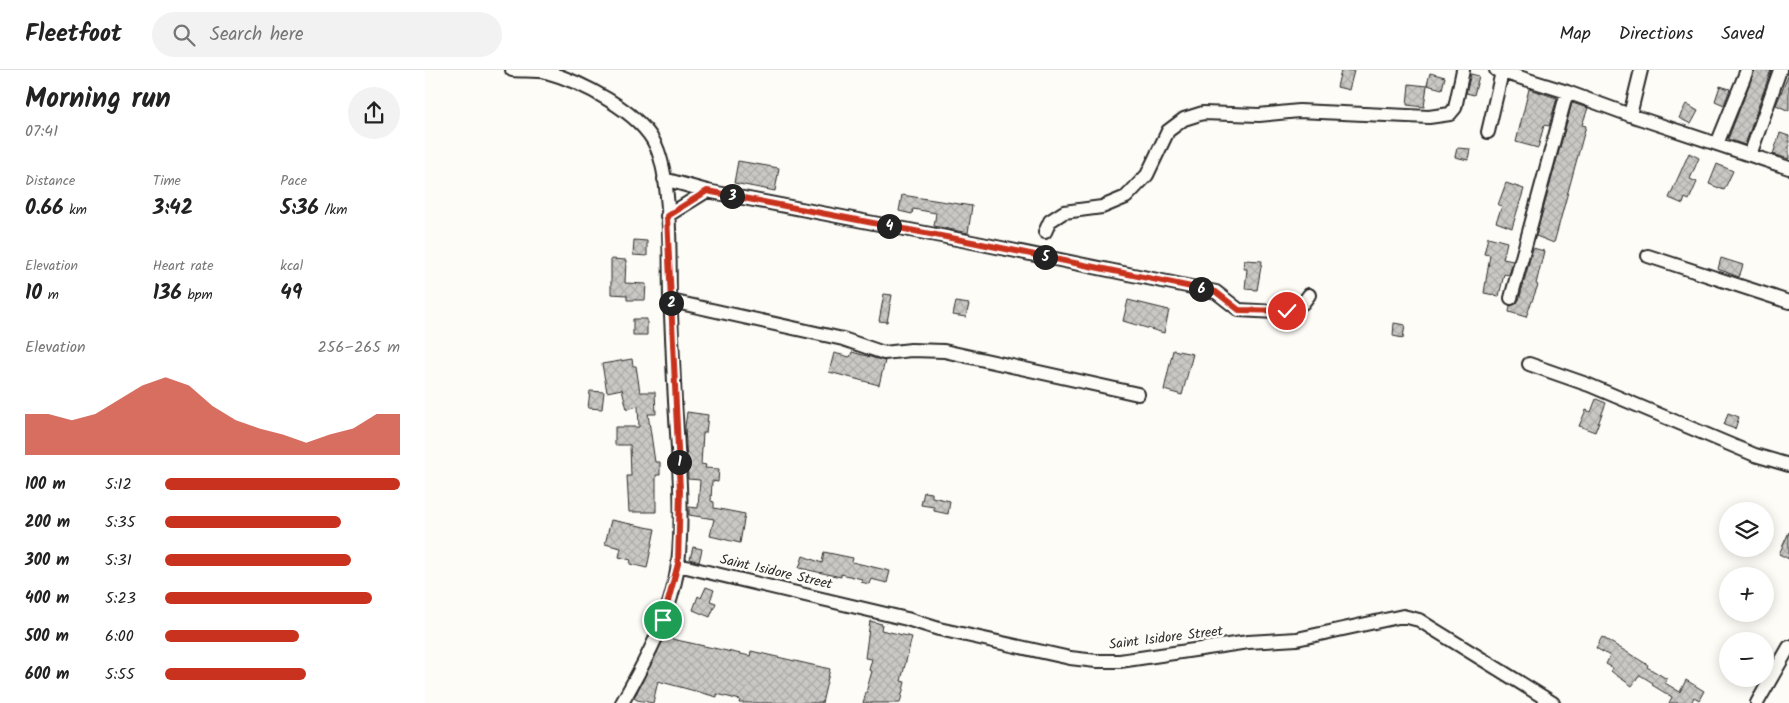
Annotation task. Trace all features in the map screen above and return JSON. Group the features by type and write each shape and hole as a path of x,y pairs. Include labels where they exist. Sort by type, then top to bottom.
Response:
{"street":[{"path":"512,70 545,72 587,87 631,116 656,145 664,179 679,446 678,564 663,620 622,703"},
{"path":"1045,232 1050,221 1064,212 1102,207 1126,197 1147,175 1168,132 1184,119 1203,113 1259,115 1299,111 1429,117 1450,114 1455,108 1463,70"},
{"path":"1630,115 1641,70"},
{"path":"1717,144 1747,70"},
{"path":"1749,155 1780,70"},
{"path":"1488,132 1499,71 1567,92 1789,168"},
{"path":"1511,298 1567,92"},
{"path":"664,179 707,191 972,242 1216,292 1239,310 1282,312 1303,302 1309,295"},
{"path":"667,216 707,191"},
{"path":"1648,256 1789,302"},
{"path":"671,301 843,339 884,353 911,350 944,351 1138,394"},
{"path":"1529,364 1589,385 1755,455 1789,465"},
{"name":"Saint Isidore Street","path":"678,564 907,619 939,629 1070,658 1096,661 1121,661 1247,642 1297,639 1373,622 1410,617 1430,627 1553,703"},
{"path":"1757,703 1789,648"}],"building":[{"path":"1341,70 1354,71 1349,90 1337,87"},
{"path":"1755,70 1771,70 1745,145 1728,139"},
{"path":"1430,73 1445,77 1442,89 1427,85"},
{"path":"1471,74 1479,76 1474,95 1466,93"},
{"path":"1789,74 1789,111 1776,105"},
{"path":"1409,84 1427,86 1424,107 1407,105"},
{"path":"1720,86 1730,89 1724,105 1715,101"},
{"path":"1529,89 1557,98 1549,126 1544,125 1538,148 1516,142"},
{"path":"1572,103 1588,108 1582,125 1586,126 1554,243 1536,236"},
{"path":"1686,104 1698,111 1691,124 1679,118"},
{"path":"1780,133 1789,136 1789,159 1773,154"},
{"path":"1457,148 1470,149 1468,160 1455,157"},
{"path":"1689,153 1699,158 1690,179 1697,182 1689,200 1685,198 1683,204 1669,198"},
{"path":"738,161 779,168 775,191 734,183"},
{"path":"1717,164 1733,171 1724,190 1709,184"},
{"path":"1506,183 1524,189 1512,228 1496,222 1502,206 1498,205"},
{"path":"902,195 972,206 968,233 934,226 936,213 913,209 912,214 899,211"},
{"path":"1488,237 1507,242 1503,259 1513,261 1509,275 1504,274 1499,296 1484,293 1490,255 1484,254"},
{"path":"634,240 647,241 647,256 633,255"},
{"path":"1533,248 1544,251 1536,284 1538,285 1526,317 1509,312 1510,306 1516,304 1519,300"},
{"path":"1721,258 1743,265 1739,277 1718,269"},
{"path":"611,259 626,260 625,283 646,284 645,300 627,300 627,295 611,294"},
{"path":"1244,260 1262,261 1257,290 1245,289 1247,269 1243,269"},
{"path":"884,294 892,295 887,322 879,321"},
{"path":"1128,300 1169,310 1164,333 1123,321"},
{"path":"956,302 969,304 966,317 953,315"},
{"path":"633,319 647,319 647,335 633,335"},
{"path":"1394,323 1405,325 1403,338 1393,336"},
{"path":"1173,350 1193,354 1182,395 1164,390"},
{"path":"852,352 885,361 879,385 829,372 834,353 850,357"},
{"path":"632,359 633,366 636,366 640,392 655,392 656,414 648,414 655,462 660,462 660,475 656,475 656,512 629,512 627,476 631,476 630,445 615,445 615,427 639,427 638,406 627,409 622,389 607,392 602,364"},
{"path":"590,391 604,392 602,409 588,408"},
{"path":"1596,399 1606,403 1595,432 1579,426 1586,410 1591,412"},
{"path":"687,412 708,415 706,433 703,433 701,464 706,465 705,468 719,469 718,482 712,481 711,501 714,502 714,508 745,514 740,543 710,536 714,519 689,515 689,507 698,508 700,480 688,479 685,427"},
{"path":"1728,413 1739,417 1735,429 1724,425"},
{"path":"924,492 932,493 932,497 950,501 948,514 934,511 934,507 921,505"},
{"path":"611,520 655,529 647,568 630,564 631,560 619,557 621,548 605,544"},
{"path":"1789,532 1789,559 1779,554"},
{"path":"693,547 702,549 699,562 690,559"},
{"path":"824,552 853,558 852,562 890,571 887,583 871,579 869,584 861,582 862,579 841,574 841,577 799,568 803,556 822,563"},
{"path":"706,587 714,590 710,601 716,603 710,617 693,610 698,596 701,598"},
{"path":"870,621 882,624 881,630 912,637 901,681 905,682 900,703 863,703 872,671 869,670 872,659 865,658"},
{"path":"675,629 672,639 750,656 751,651 830,669 822,703 739,703 740,700 717,694 717,697 658,681 653,703 637,700 634,698 666,634"},
{"path":"1602,637 1648,665 1647,667 1667,679 1665,683 1680,692 1686,680 1704,691 1699,700 1694,697 1691,703 1669,703 1672,697 1640,675 1632,686 1611,671 1613,668 1606,664 1610,656 1596,648"}],"route":[{"path":"663,620 678,564 680,491 679,437 675,402 675,352 667,216 707,191 983,244 1216,292 1239,310 1287,311"}]}
